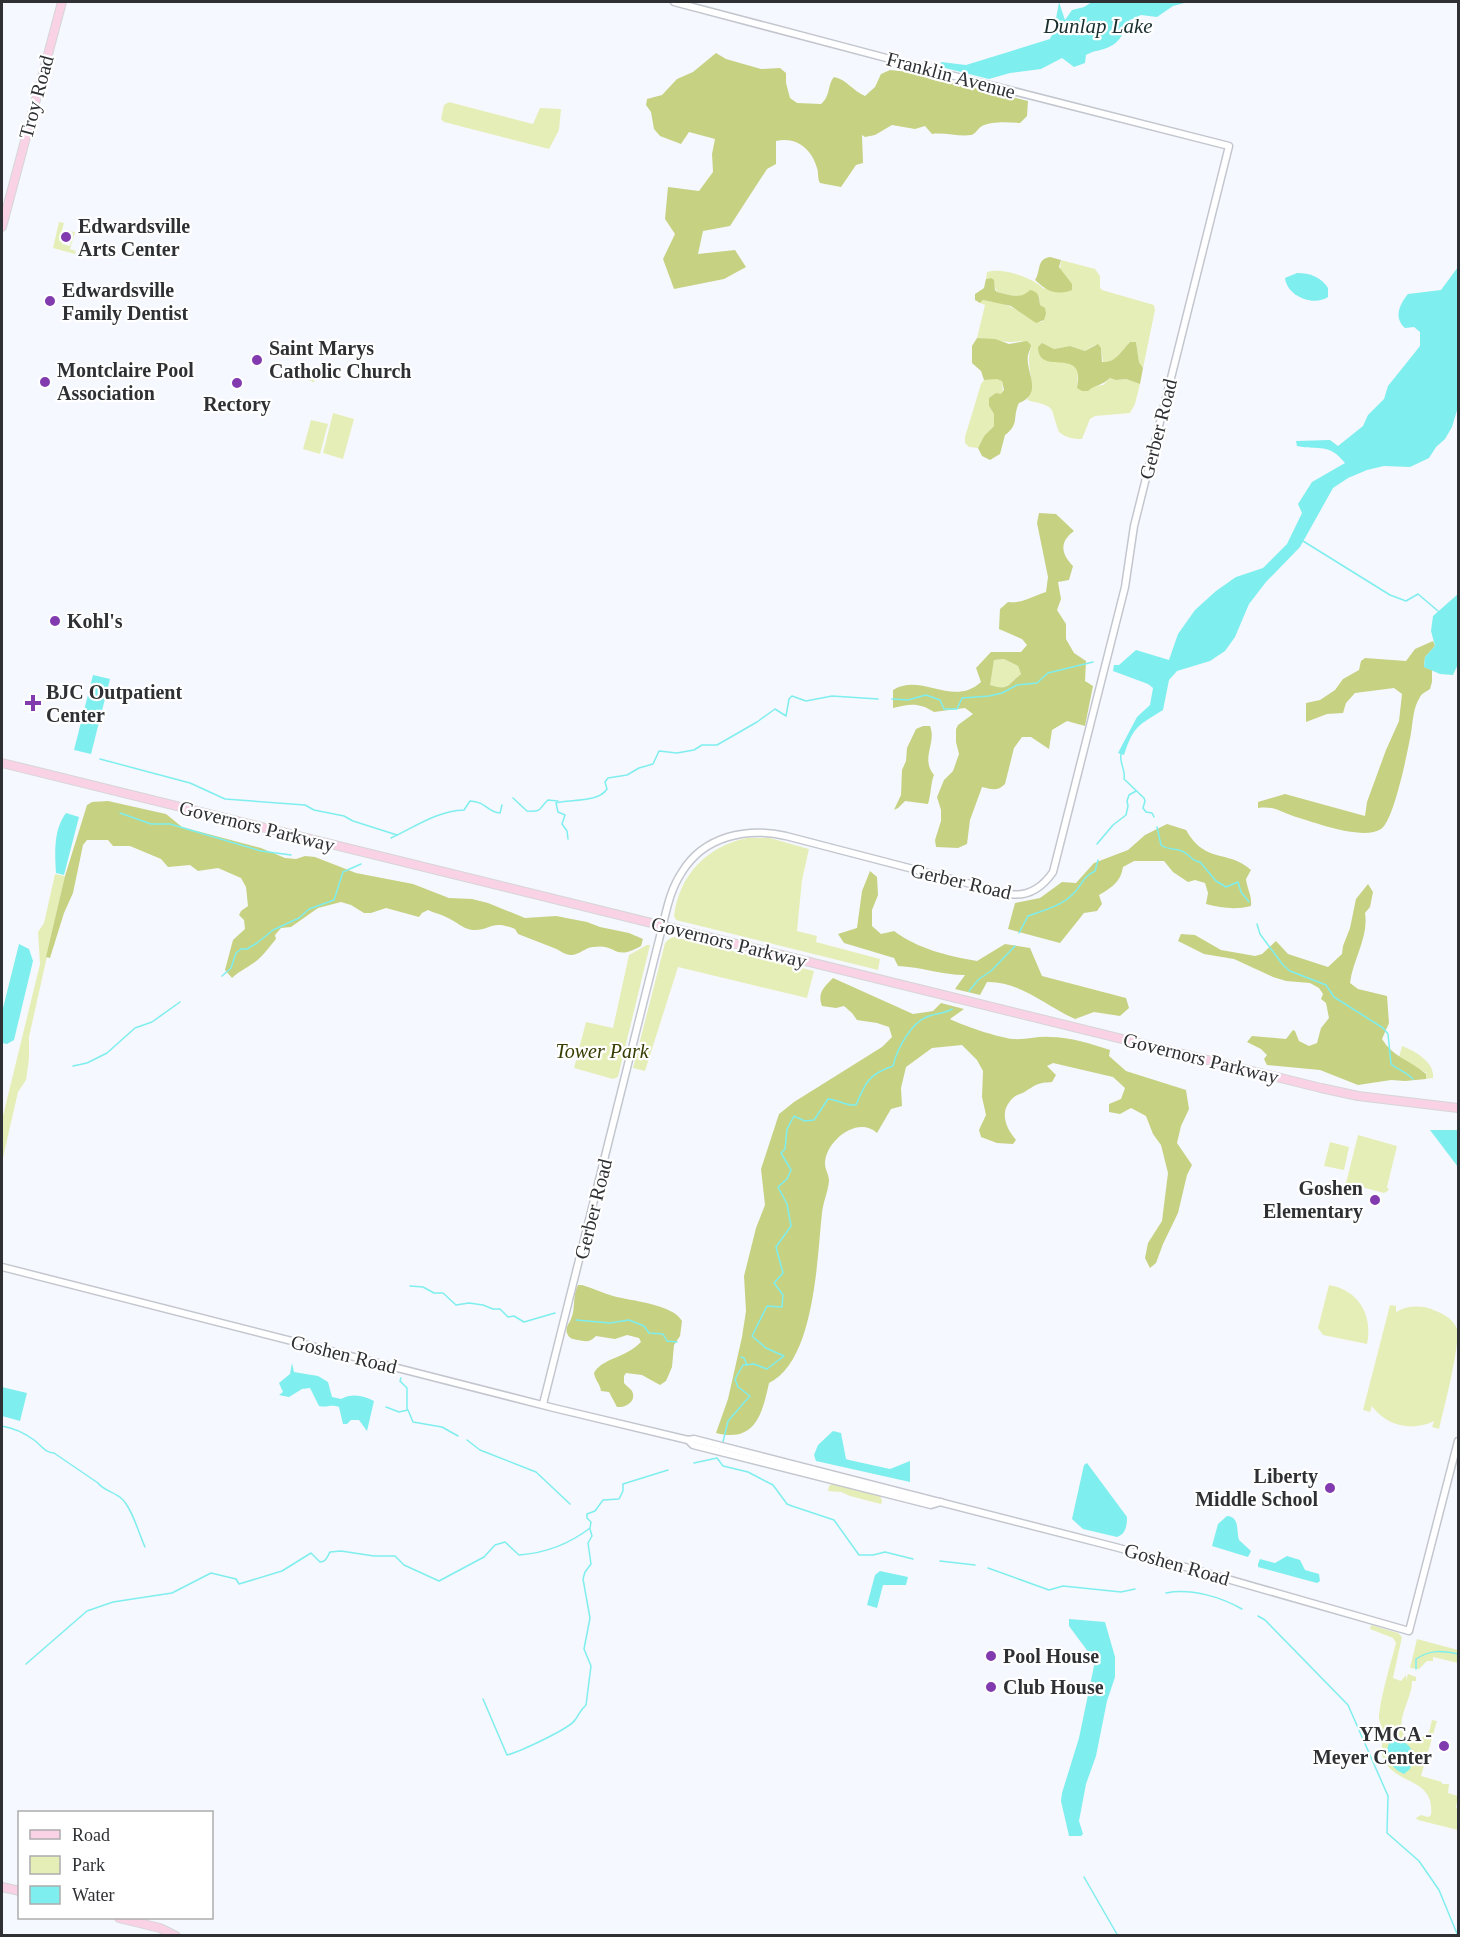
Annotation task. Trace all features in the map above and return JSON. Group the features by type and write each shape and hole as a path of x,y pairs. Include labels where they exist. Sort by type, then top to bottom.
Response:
{"main road":[{"name":"Troy Road","path":"2,227 62,2"},
{"name":"Governors Parkway","path":"2,763 1321,1088 1358,1096 1458,1108"},
{"path":"2,1887 18,1891"},
{"path":"126,1919 176,1935"}],"street":[{"name":"Franklin Avenue","path":"674,2 1229,146"},
{"name":"Gerber Road","path":"543,1404 662,926 675,885 689,862 708,846 731,835 749,832 786,836 1009,894 1029,893 1049,879 1061,847 1111,647 1125,587 1134,526 1229,146"},
{"name":"Goshen Road","path":"2,1267 688,1440 693,1445 930,1505 943,1502 1160,1559 1409,1631 1458,1441"}],"green space":[{"path":"716,53 726,59 761,69 780,68 786,73 790,98 797,103 821,104 826,98 834,77 865,96 875,87 881,74 890,70 910,72 1028,101 1027,116 1020,123 986,124 971,135 932,134 925,126 915,129 892,125 875,135 865,137 862,135 863,163 856,165 841,187 820,183 815,161 802,146 790,140 776,141 776,164 767,169 730,226 703,231 698,254 735,250 746,267 724,279 674,289 663,259 675,234 665,219 668,187 699,191 713,172 712,154 715,139 689,132 681,144 660,136 654,129 651,112 646,105 647,99 662,95 677,79 693,72"},
{"path":"449,102 533,124 540,108 561,109 559,130 549,149 444,122 441,119 444,105"},
{"path":"59,222 64,223 59,241 63,242 62,244 70,246 73,233 69,231 75,232 70,249 76,251 75,254 53,248"},
{"path":"1050,257 1061,260 1059,267 1072,284 1072,290 1061,293 1052,291 1035,280 1041,263"},
{"path":"1061,260 1095,269 1100,276 1102,290 1154,305 1155,310 1143,368 1139,362 1136,342 1130,342 1118,356 1108,362 1103,362 1101,348 1095,345 1085,351 1070,346 1054,349 1041,343 1075,366 1078,371 1077,388 1103,385 1110,378 1126,379 1140,384 1130,413 1095,416 1090,419 1082,439 1070,438 1059,432 1051,409 1027,400 1031,387 1029,354 1031,348 1021,341 1004,342 977,338 985,305 980,303 983,300 1008,306 1037,321 1042,322 1046,314 1040,305 1039,296 1018,297 997,292 991,278 986,279 987,272 1001,271 1017,275 1033,281 1044,289 1060,270"},
{"path":"986,279 994,280 997,292 1015,296 1030,290 1037,293 1040,305 1045,308 1044,320 1036,323 1011,306 983,300 980,303 975,300 975,294 984,288"},
{"path":"977,338 995,339 1009,344 1027,341 1031,345 1028,362 1032,382 1031,394 1019,403 1013,427 1005,435 1000,454 990,460 982,456 978,448 984,436 994,426 994,414 989,406 989,398 996,393 1001,394 1004,390 1002,381 984,380 981,371 972,363 972,346"},
{"path":"1130,342 1136,342 1139,362 1143,368 1140,384 1126,379 1110,378 1088,391 1077,388 1078,375 1075,367 1046,360 1040,356 1038,347 1042,343 1054,349 1070,346 1085,351 1098,344 1101,348 1102,362 1107,362 1118,356"},
{"path":"289,366 316,373 314,382 287,374"},
{"path":"997,378 1002,381 1003,393 989,406 994,414 994,426 984,436 978,448 969,447 965,443 965,437 981,384 984,380"},
{"path":"333,413 354,419 343,459 323,453"},
{"path":"311,420 328,424 320,454 303,449"},
{"path":"1039,513 1056,514 1074,531 1066,539 1063,548 1073,566 1069,580 1058,582 1061,599 1057,610 1066,624 1066,639 1074,653 1086,661 1085,681 1093,686 1085,726 1067,721 1052,730 1049,749 1031,737 1022,737 1014,748 1005,784 997,789 982,787 970,820 967,844 958,848 936,847 935,840 941,821 941,810 937,797 944,780 953,771 959,754 956,729 973,714 965,708 934,712 914,705 893,708 893,690 915,685 959,692 970,689 981,682 976,668 991,652 1021,652 1027,645 1022,639 999,629 1000,609 1008,602 1022,601 1046,592 1048,577 1037,523","holes":["1004,659 1018,666 1021,674 1007,686 990,685 994,660"]},
{"path":"1433,641 1435,646 1425,657 1424,667 1432,670 1432,682 1430,689 1421,696 1416,706 1400,784 1391,813 1381,829 1373,832 1351,832 1273,808 1258,808 1258,802 1285,794 1365,816 1367,802 1399,721 1402,694 1394,688 1355,693 1346,703 1343,713 1327,714 1306,722 1306,703 1320,700 1335,690 1343,679 1359,670 1361,661 1365,658 1406,661 1415,649"},
{"path":"1004,659 1018,666 1021,674 1004,687 989,685 994,660"},
{"path":"930,726 932,732 928,763 934,775 928,804 905,801 894,810 901,795 902,770 906,761 907,748 916,729"},
{"path":"108,801 166,814 182,827 261,848 285,858 315,857 356,873 413,884 449,898 472,899 488,903 525,918 556,916 629,933 643,939 641,946 625,952 601,946 570,955 518,934 515,929 507,926 496,925 472,930 428,910 419,917 386,908 364,913 341,902 318,908 291,927 281,928 275,935 276,939 262,956 232,978 225,970 233,940 245,929 244,920 239,915 248,906 246,887 241,878 218,868 198,871 190,865 168,867 161,859 130,846 113,846 108,840 87,840 83,845 73,893 64,913 50,958 46,957 65,876 87,805 92,802"},
{"path":"1167,824 1186,830 1201,848 1234,860 1251,870 1246,879 1251,906 1228,908 1206,904 1208,893 1205,883 1195,880 1188,882 1173,872 1164,861 1134,861 1123,867 1118,881 1099,895 1102,904 1097,911 1084,913 1060,943 1008,929 1015,903 1040,898 1062,882 1076,883 1094,863 1128,850 1145,835"},
{"path":"747,838 770,838 809,849 802,880 797,931 817,936 816,942 880,959 878,970 676,920 674,916 677,901 689,875 697,865 719,848"},
{"path":"870,871 877,877 878,895 872,910 872,926 881,934 894,931 913,943 934,951 977,961 1005,944 1030,948 1042,976 1126,998 1129,1008 1120,1016 1094,1012 1075,1019 1011,986 987,982 980,995 955,989 965,975 898,966 894,958 844,943 838,934 857,928 862,891"},
{"path":"55,874 65,876 29,1037 26,1080 18,1092 2,1162 2,1120 40,964 38,932 44,923"},
{"path":"1368,884 1373,892 1370,907 1365,913 1365,931 1350,983 1358,989 1387,996 1389,1023 1382,1039 1397,1055 1426,1074 1426,1079 1391,1080 1358,1085 1320,1070 1267,1065 1264,1059 1267,1055 1247,1042 1252,1036 1286,1039 1293,1030 1299,1041 1309,1046 1317,1043 1321,1028 1329,1018 1326,1003 1321,999 1323,994 1319,988 1310,983 1286,981 1234,959 1204,954 1178,941 1181,934 1195,935 1221,950 1255,956 1262,954 1276,941 1288,954 1328,967 1342,954 1356,899"},
{"path":"674,937 814,971 807,998 678,967 645,1071 633,1068 665,943"},
{"name":"Tower Park","path":"650,945 618,1077 613,1079 574,1068 586,1022 613,1028 629,955"},
{"path":"833,978 913,1014 933,1011 941,1003 964,1009 950,1019 990,1034 1013,1039 1065,1038 1110,1050 1109,1056 1126,1071 1186,1090 1189,1109 1181,1126 1177,1143 1192,1165 1187,1175 1178,1213 1156,1263 1150,1268 1145,1258 1148,1243 1162,1221 1168,1173 1161,1145 1153,1134 1146,1116 1131,1108 1120,1114 1109,1112 1109,1104 1121,1099 1125,1088 1113,1077 1053,1063 1047,1066 1056,1075 1052,1082 1038,1084 1016,1096 1006,1108 1005,1119 1016,1140 1013,1144 997,1143 981,1137 979,1130 986,1115 982,1097 983,1071 977,1060 962,1045 932,1048 906,1067 901,1088 902,1106 891,1109 877,1133 869,1128 852,1129 836,1139 830,1147 825,1164 829,1181 828,1189 823,1209 811,1307 805,1331 796,1353 784,1371 769,1383 763,1406 754,1424 740,1434 716,1433 728,1399 742,1337 746,1311 744,1276 756,1228 765,1205 761,1169 779,1114 794,1102 882,1047 892,1037 889,1027 857,1020 844,1006 836,1008 822,1006 821,994"},
{"path":"1402,1046 1418,1054 1427,1062 1433,1072 1433,1078 1426,1079 1426,1073 1399,1057"},
{"path":"1358,1135 1397,1146 1387,1187 1389,1190 1384,1193 1346,1183"},
{"path":"1330,1142 1349,1147 1344,1170 1324,1166"},
{"path":"578,1285 661,1307 677,1315 682,1321 680,1336 674,1345 672,1367 666,1381 660,1385 642,1375 626,1373 624,1383 632,1391 633,1398 630,1403 620,1407 617,1407 609,1392 601,1391 594,1373 598,1368 641,1342 639,1338 627,1335 615,1339 596,1336 586,1341 570,1338 566,1329 572,1315"},
{"path":"1329,1285 1348,1292 1362,1306 1368,1324 1367,1344 1323,1335 1318,1328"},
{"path":"1390,1305 1396,1306 1396,1312 1411,1307 1431,1309 1448,1318 1457,1329 1454,1363 1439,1429 1432,1427 1434,1421 1417,1426 1400,1425 1384,1418 1372,1406 1370,1412 1363,1410"},
{"path":"833,1483 880,1495 881,1504 841,1492 828,1491 829,1486"},
{"path":"1371,1625 1398,1633 1402,1637 1393,1678 1401,1681 1406,1675 1406,1680 1408,1674 1416,1677 1416,1681 1412,1681 1402,1720 1404,1734 1409,1740 1418,1741 1429,1732 1432,1720 1437,1721 1421,1776 1442,1782 1442,1784 1449,1784 1448,1793 1458,1796 1456,1808 1458,1809 1458,1830 1418,1820 1416,1818 1421,1815 1428,1817 1431,1815 1430,1802 1426,1793 1394,1772 1382,1755 1383,1733 1379,1715 1396,1643 1393,1638 1370,1629"},
{"path":"1417,1639 1458,1650 1458,1663 1433,1657 1433,1661 1427,1661 1419,1669 1410,1668"}],"water":[{"name":"Dunlap Lake","path":"1059,2 1065,20 1072,10 1092,2 1188,2 1173,6 1157,17 1141,15 1130,20 1122,36 1113,45 1086,55 1085,63 1074,67 1062,58 1041,69 1010,73 989,79 941,67 941,62 966,65 1050,39"},
{"path":"1458,267 1458,407 1452,427 1445,439 1429,458 1410,467 1384,466 1367,470 1348,478 1333,488 1300,547 1266,582 1249,604 1235,637 1225,651 1210,661 1177,671 1169,680 1163,710 1138,727 1124,755 1118,753 1137,717 1150,705 1153,688 1113,671 1114,665 1119,665 1136,650 1169,660 1178,634 1195,610 1236,577 1263,568 1287,544 1302,513 1298,504 1312,482 1345,463 1334,452 1297,446 1296,441 1330,440 1338,446 1363,426 1368,415 1384,399 1388,386 1420,346 1420,332 1414,327 1405,328 1401,324 1399,311 1402,302 1408,294 1441,290"},
{"path":"1297,273 1319,278 1328,288 1328,297 1315,301 1296,295 1290,290 1285,278"},
{"path":"1458,594 1458,664 1453,675 1440,674 1424,667 1425,657 1435,646 1431,631 1433,616"},
{"path":"93,675 110,679 91,754 74,750"},
{"path":"66,813 79,817 64,875 56,873 55,850 59,827"},
{"path":"19,944 29,949 33,961 14,1040 7,1044 2,1043 2,1012"},
{"path":"1430,1130 1458,1130 1458,1167"},
{"path":"292,1363 294,1372 318,1376 328,1382 332,1397 341,1399 358,1396 374,1401 367,1431 359,1420 351,1420 343,1424 339,1407 319,1406 310,1388 302,1389 289,1397 279,1395 283,1392 279,1383 290,1374"},
{"path":"2,1387 27,1393 20,1421 2,1416"},
{"path":"833,1431 841,1433 846,1459 890,1469 910,1461 910,1482 816,1461 814,1455 818,1445"},
{"path":"1087,1463 1127,1517 1126,1526 1120,1536 1083,1529 1072,1519 1084,1465"},
{"path":"1227,1516 1236,1521 1239,1540 1251,1551 1248,1557 1212,1546 1218,1524"},
{"path":"1287,1556 1300,1560 1305,1570 1319,1574 1320,1581 1317,1583 1258,1567 1260,1559 1275,1563"},
{"path":"880,1571 908,1577 906,1585 883,1585 877,1608 867,1605 875,1575"},
{"path":"1069,1619 1105,1622 1115,1657 1115,1677 1107,1701 1096,1756 1086,1784 1079,1821 1083,1834 1081,1836 1069,1836 1061,1801 1079,1738 1094,1666 1092,1657 1069,1626"},
{"path":"1395,1735 1409,1746 1414,1754 1410,1769 1404,1774 1393,1767 1388,1757 1388,1746"}],"waterway":[{"path":"1303,541 1390,595 1406,601 1418,594 1438,611"},
{"path":"892,699 908,700 926,695 940,700 944,709 957,709 962,698 1002,693 1017,685 1037,683 1048,673 1093,662"},
{"path":"568,839 567,831 562,824 565,815 558,812 556,803 597,797 607,789 605,782 608,778 627,775 653,764 659,751 677,753 694,750 702,745 717,745 775,709 786,716 789,699 792,696 806,701 832,696 878,699"},
{"path":"1121,754 1124,779 1144,798 1143,808 1146,812 1152,813 1154,817"},
{"path":"100,759 190,783 225,799 305,805 314,810 344,816 397,835"},
{"path":"1097,844 1113,825 1126,815 1129,795 1136,791"},
{"path":"513,798 527,811 540,809 548,800 558,801"},
{"path":"391,838 435,816 464,810 470,801 480,803 500,813 502,805"},
{"path":"120,813 151,824 170,824 261,851 291,855"},
{"path":"1157,827 1161,845 1182,851 1200,862 1216,881 1226,887 1238,882 1241,892 1249,902"},
{"path":"1019,933 1028,916 1068,899 1087,876 1095,871 1098,860"},
{"path":"222,976 231,968 236,953 241,949 247,949 273,930 299,918 309,909 334,900 343,872 361,864"},
{"path":"1257,924 1260,934 1290,971 1326,985 1334,997 1383,1028 1388,1034 1391,1064 1413,1079"},
{"path":"969,991 1015,946"},
{"path":"73,1066 87,1063 107,1053 135,1028 152,1022 180,1002"},
{"path":"723,1442 728,1421 750,1396 738,1387 735,1379 743,1365 754,1364 767,1369 784,1356 766,1348 752,1336 767,1306 782,1307 783,1295 774,1283 783,1273 776,1247 791,1226 787,1204 778,1187 787,1179 791,1170 781,1153 785,1149 787,1129 794,1116 805,1121 814,1120 828,1099 856,1105 869,1080 878,1072 893,1066 901,1044 916,1024 929,1016 952,1009"},
{"path":"410,1286 423,1287 434,1293 443,1293 456,1305 469,1303 500,1309 508,1317 514,1316 524,1322 555,1313"},
{"path":"576,1320 610,1323 629,1320 644,1326 649,1333 663,1334 667,1341 677,1342"},
{"path":"741,1357 747,1365"},
{"path":"401,1378 400,1381 407,1388 407,1410"},
{"path":"386,1407 399,1412 408,1410 413,1422 442,1427 458,1436"},
{"path":"2,1426 26,1435 119,1497 129,1508 145,1547"},
{"path":"467,1440 480,1450 536,1472 570,1504"},
{"path":"694,1463 717,1458 723,1466 748,1472 773,1485 787,1504 834,1520 859,1555 885,1552 913,1559"},
{"path":"26,1664 87,1611 113,1602 172,1593 211,1573 236,1579 239,1584 282,1571 311,1553 322,1562 330,1552 341,1551 374,1556 395,1556 404,1565 439,1581 484,1557 495,1545 505,1542 519,1555 548,1550 573,1539 590,1528 591,1522 587,1514 595,1511 603,1500 619,1499 623,1491 623,1484 668,1470"},
{"path":"483,1699 507,1755 564,1729 575,1720 586,1705 591,1666 584,1649 590,1618 583,1579 591,1564 588,1543 592,1536 590,1529"},
{"path":"940,1561 975,1565"},
{"path":"988,1568 1049,1590 1063,1586 1121,1592 1135,1589"},
{"path":"1166,1593 1185,1592 1206,1595 1242,1609"},
{"path":"1258,1616 1265,1620 1348,1705 1388,1796 1387,1833 1419,1861 1439,1890 1458,1936"},
{"path":"1416,1669 1416,1659 1432,1652 1458,1654"},
{"path":"1084,1877 1118,1936"}],"place":[{"name":"Edwardsville Arts Center","path":"66,237"},
{"name":"Edwardsville Family Dentist","path":"50,301"},
{"name":"Saint Marys Catholic Church","path":"257,360"},
{"name":"Montclaire Pool Association","path":"45,382"},
{"name":"Rectory","path":"237,383"},
{"name":"Kohl's","path":"55,621"},
{"name":"BJC Outpatient Center","path":"33,703"},
{"name":"Goshen Elementary","path":"1375,1200"},
{"name":"Liberty Middle School","path":"1330,1488"},
{"name":"Pool House","path":"991,1656"},
{"name":"Club House","path":"991,1687"},
{"name":"YMCA - Meyer Center","path":"1444,1746"}]}
